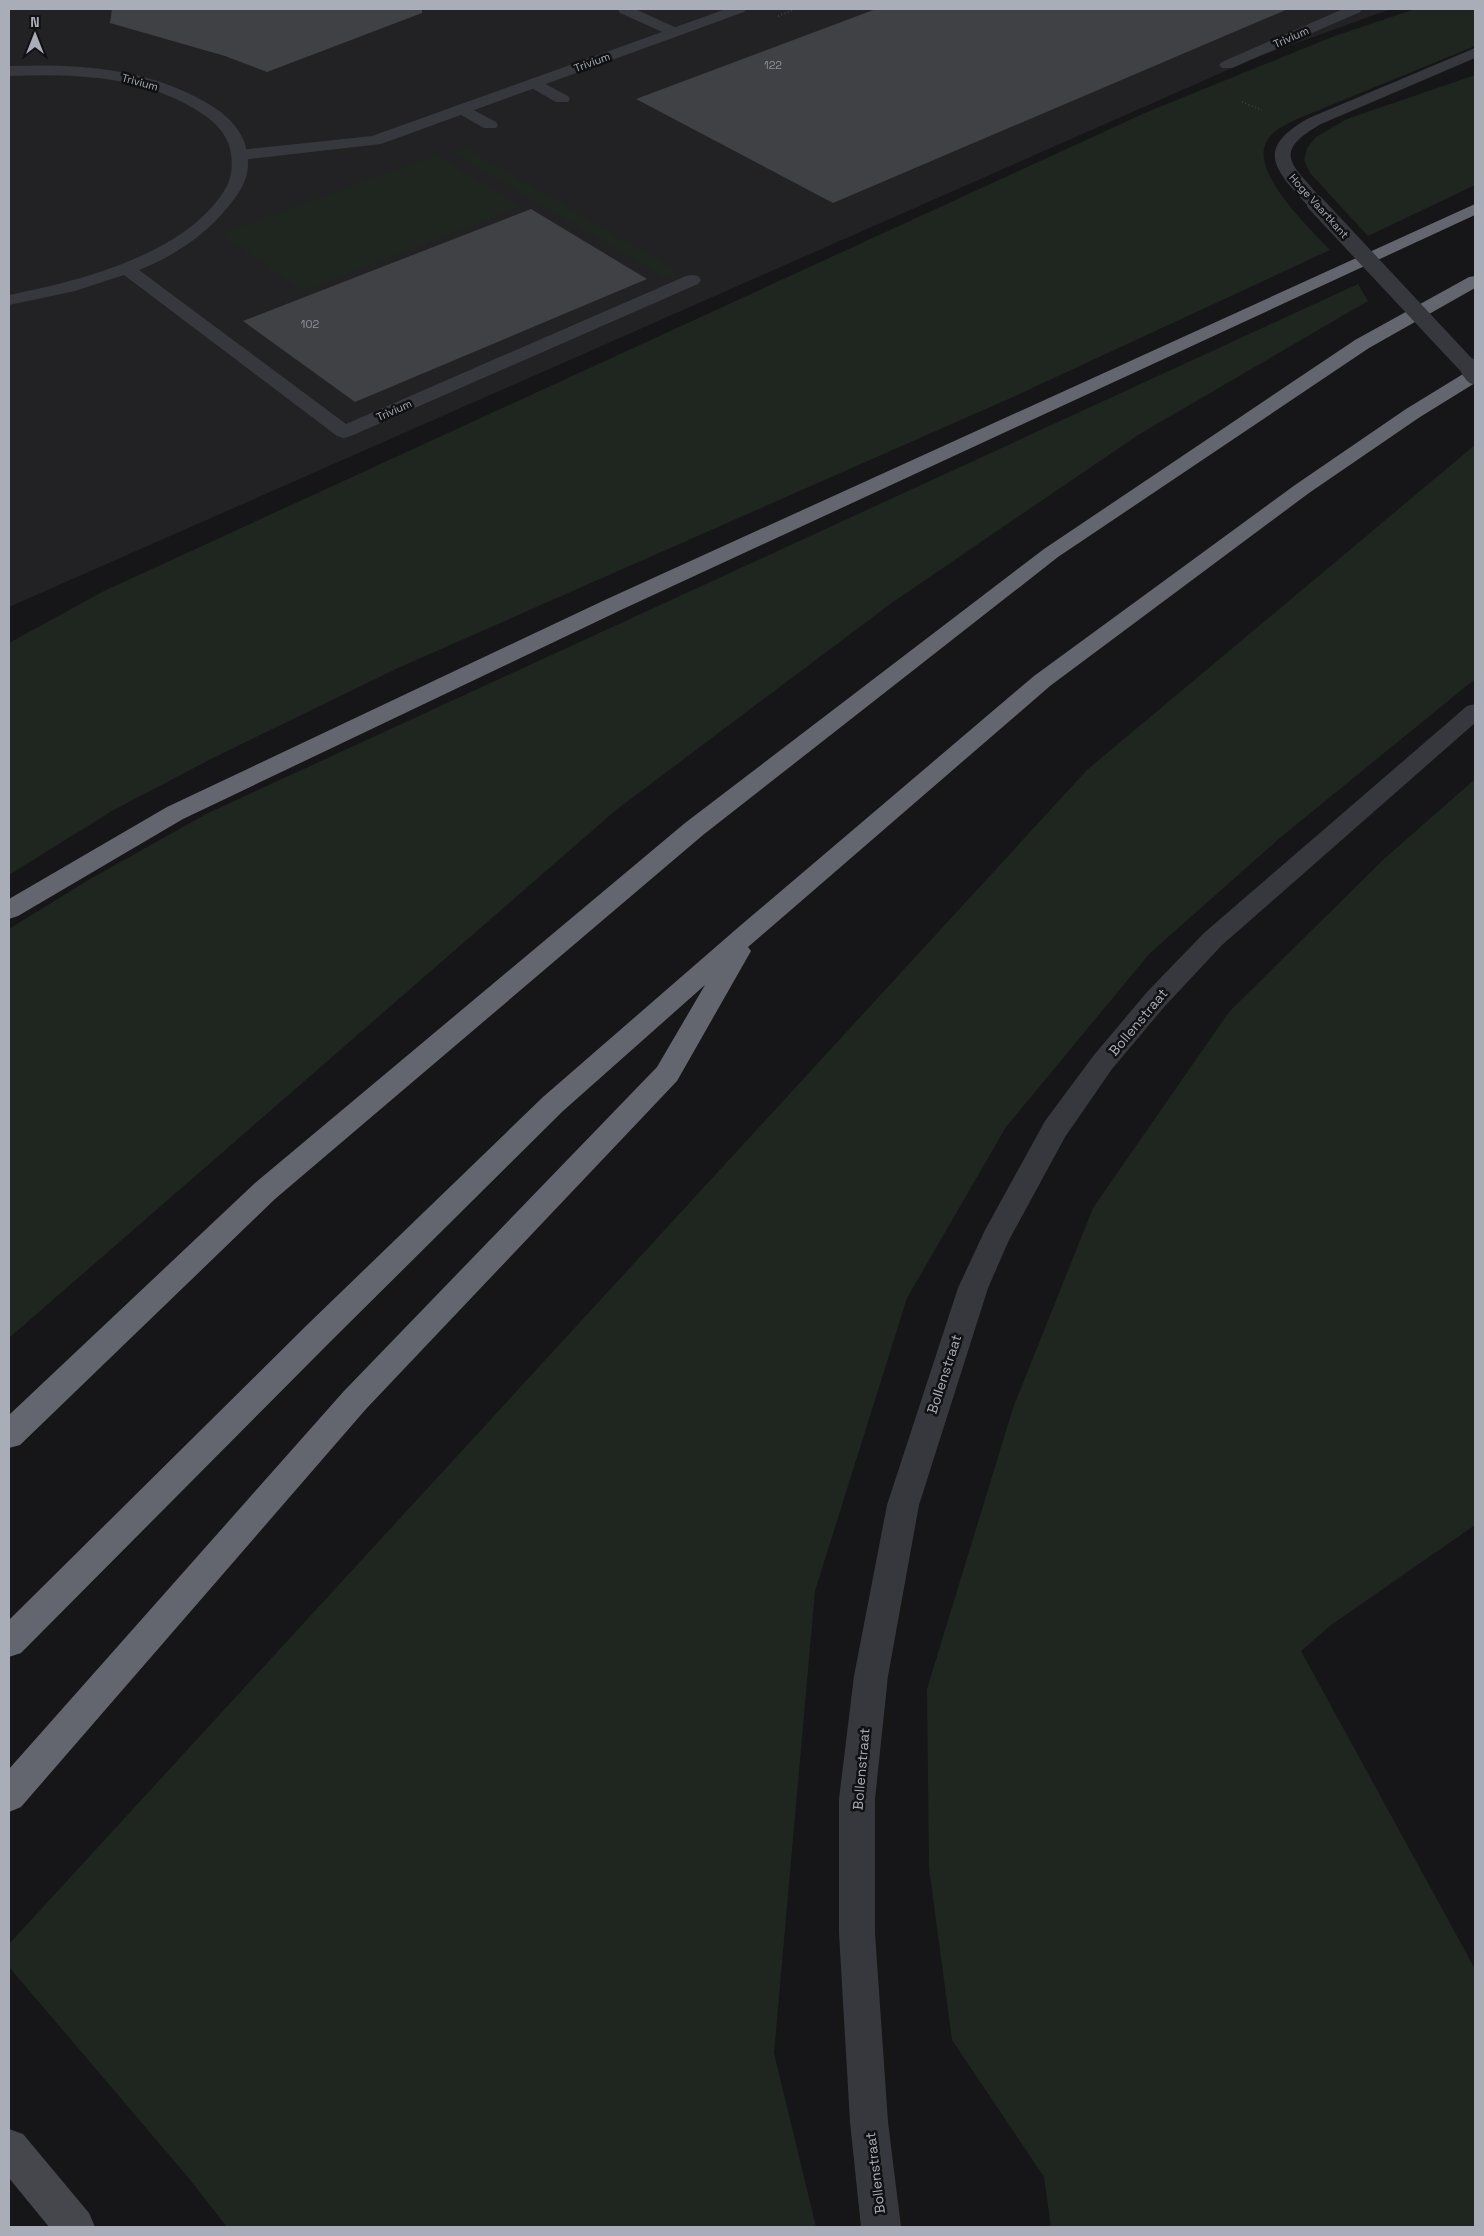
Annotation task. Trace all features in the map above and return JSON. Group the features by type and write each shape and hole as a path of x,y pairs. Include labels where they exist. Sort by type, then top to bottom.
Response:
{"highway":[{"path":"9,910 174,813 614,604 1475,209"},
{"path":"9,1435 265,1191 694,829 1050,553 1362,344 1475,281"},
{"path":"9,1642 319,1332 553,1104 750,931 1042,681 1302,489 1413,413 1475,374"},
{"path":"9,1795 355,1400 667,1074 750,931"}],"main road":[{"path":"15,2155 75,2227"}],"street":[{"name":"Trivium","path":"240,156 376,141 739,9"},
{"name":"Trivium","path":"1227,65 1355,9"},
{"path":"625,10 674,32"},
{"name":"Hoge Vaartkant","path":"1475,53 1315,121 1294,133 1282,149 1282,162 1294,179 1475,374"},
{"name":"Trivium","path":"9,71 55,69 122,76 178,92 218,116 234,135 240,156 236,185 214,215 177,244 127,269 49,293 9,300"},
{"path":"534,83 562,98"},
{"path":"462,109 490,125"},
{"name":"Trivium","path":"127,269 344,432 692,280"},
{"name":"Bollenstraat","path":"881,2227 869,2122 857,1933 857,1799 871,1676 903,1505 973,1288 995,1238 1055,1129 1103,1062 1156,998 1213,939 1475,711"}],"shaded area":[{"path":"9,9 1391,9 1255,58 9,607"},
{"path":"1415,9 1475,9 1475,46 1297,119 1283,126 1270,136 1265,145 1264,158 1275,186 1298,216 1330,250 1013,397 398,668 211,759 112,811 9,875 9,643 104,591 1147,112 1332,37"},
{"path":"1475,75 1475,185 1368,236 1310,173 1304,160 1307,148 1316,137 1347,119"},
{"path":"466,148 679,272 665,278 453,153"},
{"path":"436,155 521,207 303,291 221,234"},
{"path":"1358,284 1368,301 1138,435 893,602 616,810 9,1338 9,929 90,879 208,813"},
{"path":"1475,445 1475,679 1281,837 1150,953 1006,1127 907,1298 815,1591 774,2053 816,2227 227,2227 187,2176 9,1967 9,1944 1087,770"},
{"path":"1475,779 1475,1525 1331,1625 1301,1651 1475,1969 1475,2227 1051,2227 1044,2177 952,2040 929,1868 927,1689 1013,1408 1093,1208 1229,1012 1384,859"}],"building":[{"path":"112,9 422,9 422,13 267,72 225,56 110,23"},
{"path":"876,9 1288,9 833,203 636,99"},
{"path":"531,209 647,279 355,402 243,321"}]}
